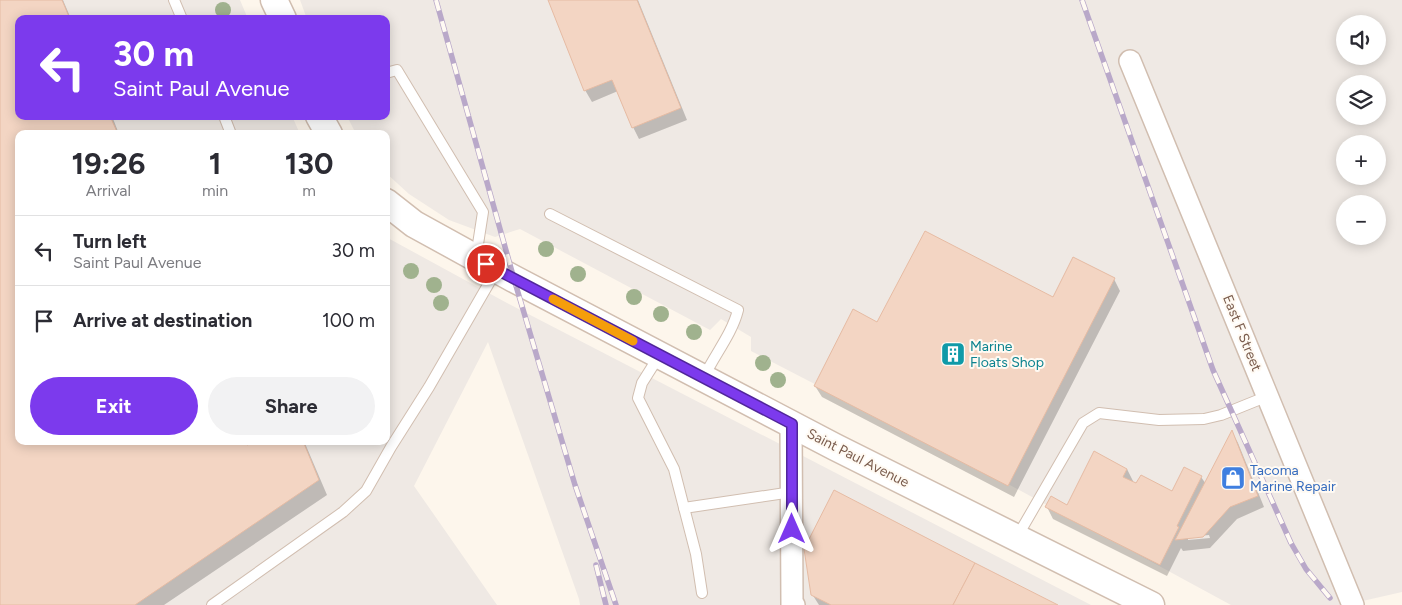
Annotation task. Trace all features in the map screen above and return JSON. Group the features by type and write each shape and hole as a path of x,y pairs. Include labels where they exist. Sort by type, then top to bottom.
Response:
{"street":[{"path":"274,0 281,15"},
{"name":"East F Street","path":"1130,61 1353,605"},
{"name":"Saint Paul Avenue","path":"390,205 414,224 486,264 792,424 1150,605"},
{"path":"792,424 792,604 794,605"}],"lane":[{"path":"174,0 180,15"},
{"path":"390,72 398,70 483,212 486,264 429,387 390,441"},
{"path":"550,214 738,310 734,326 714,356 703,378"},
{"path":"659,355 642,383 638,398 674,469 696,554 702,592"},
{"path":"1017,538 1084,423 1099,413 1159,420 1204,419 1221,415 1268,396"},
{"path":"212,605 343,512 366,491 388,445"},
{"path":"684,508 792,492"}],"shaded area":[{"path":"0,0 240,0 246,15 15,15 15,120 294,120 298,130 15,130 15,445 390,445 390,239 507,303 1091,605 580,605 488,342 414,486 497,605 0,605"},
{"path":"300,0 1402,0 1402,592 1345,605 1231,605 1008,484 751,351 751,337 721,319 710,330 520,229 495,237 449,220 409,194 390,177 390,130 354,130 349,120 390,120 390,15 306,15"}],"building":[{"path":"0,0 62,0 68,15 15,15 15,120 112,120 116,130 15,130 15,445 305,445 319,480 135,605 0,605"},
{"path":"548,0 637,0 681,108 632,128 612,80 584,91"},
{"name":"Marine Floats Shop","path":"925,231 1053,297 1073,257 1115,278 1008,486 814,386 853,309 877,322"},
{"path":"1232,430 1258,496 1230,507 1203,537 1175,540"},
{"path":"1094,451 1127,469 1123,477 1136,483 1141,475 1172,491 1184,467 1202,476 1160,565 1045,507 1051,496 1067,505"},
{"path":"834,490 975,563 953,605 831,605 811,595 804,549"},
{"path":"975,563 1058,605 953,605"}],"railway":[{"path":"436,0 514,279 575,485 616,605"},
{"path":"1082,0 1213,370 1291,543 1306,569 1330,598"},
{"path":"596,565 606,605"}],"slow traffic":[{"path":"553,299 633,341"}],"place":[{"name":"Marine Floats Shop","path":"953,354"},
{"name":"Tacoma Marine Repair","path":"1233,478"}],"route":[{"path":"486,264 792,424 792,529"}]}
